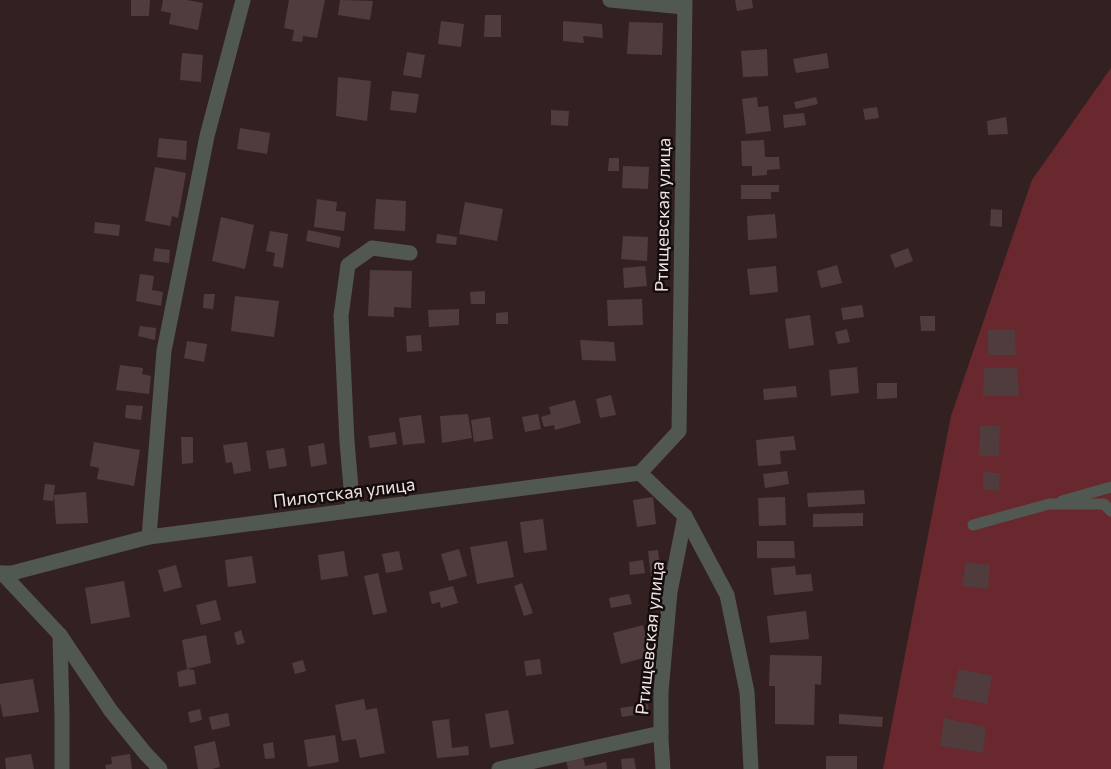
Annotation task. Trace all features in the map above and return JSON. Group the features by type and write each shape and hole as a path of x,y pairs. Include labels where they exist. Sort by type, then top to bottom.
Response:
{"street":[{"path":"149,537 164,351 207,136 243,0"},
{"path":"610,0 684,4"},
{"name":"Ртищевская улица","path":"640,473 679,431 684,4"},
{"path":"353,510 347,442 341,316 348,265 372,248 410,253"},
{"path":"640,473 685,516 726,595 747,692 751,769"},
{"name":"Пилотская улица","path":"1,573 12,573 149,537 640,473"},
{"name":"Ртищевская улица","path":"663,769 660,691 670,592 685,516"},
{"path":"1,573 60,634 110,711 160,769"},
{"path":"60,634 62,769"},
{"name":"Ртищевская улица","path":"499,769 661,733"}],"lane":[{"path":"973,525 1111,487"},
{"path":"1049,504 1104,504 1111,511"}],"shaded area":[{"path":"1111,68 1111,769 883,769 951,416 1032,180"}],"building":[{"path":"131,0 150,0 149,16 131,16"},
{"path":"163,0 187,0 203,3 198,30 169,24 171,13 161,11"},
{"path":"289,0 325,0 317,38 303,36 302,42 292,41 294,30 284,28"},
{"path":"340,0 373,1 370,20 338,15"},
{"path":"735,0 752,0 753,8 737,11"},
{"path":"485,15 501,15 501,37 484,37"},
{"path":"441,21 464,24 461,47 438,44"},
{"path":"563,21 602,24 603,38 583,36 584,43 563,41"},
{"path":"629,22 663,23 662,55 627,54"},
{"path":"767,49 768,76 743,77 741,51"},
{"path":"407,52 425,55 421,78 403,75"},
{"path":"182,53 203,55 201,82 180,80"},
{"path":"827,53 829,68 796,73 793,59"},
{"path":"338,77 371,81 367,121 336,116"},
{"path":"392,91 419,94 416,113 390,110"},
{"path":"757,97 758,107 768,106 771,131 746,134 742,99"},
{"path":"816,97 818,104 796,109 794,102"},
{"path":"877,107 879,118 865,120 863,109"},
{"path":"551,110 569,111 568,126 551,125"},
{"path":"804,113 806,125 784,128 783,115"},
{"path":"1006,117 1008,134 988,135 987,121"},
{"path":"240,128 270,133 267,154 237,149"},
{"path":"159,138 187,141 186,160 157,157"},
{"path":"764,140 765,157 779,157 780,169 767,170 767,175 752,176 752,166 742,166 741,141"},
{"path":"609,158 619,158 619,171 608,171"},
{"path":"623,166 649,167 648,189 622,188"},
{"path":"155,167 186,173 178,218 172,216 170,226 145,221"},
{"path":"741,185 779,185 779,192 771,192 771,199 741,199"},
{"path":"317,199 337,202 336,211 346,212 344,231 314,227"},
{"path":"376,199 406,201 405,231 374,229"},
{"path":"465,202 503,209 497,241 459,234"},
{"path":"991,209 1002,210 1002,227 990,226"},
{"path":"775,214 777,238 748,240 747,216"},
{"path":"221,217 254,225 245,269 212,261"},
{"path":"95,222 120,225 119,236 94,233"},
{"path":"308,230 341,237 339,248 306,241"},
{"path":"270,231 288,234 283,268 273,266 275,253 266,251"},
{"path":"437,234 457,237 456,245 436,243"},
{"path":"623,236 648,237 647,261 621,259"},
{"path":"155,248 170,250 169,263 153,261"},
{"path":"908,248 913,261 895,268 890,255"},
{"path":"837,265 842,283 821,288 817,271"},
{"path":"645,266 647,286 624,288 623,268"},
{"path":"776,266 778,292 750,295 747,269"},
{"path":"370,270 412,271 411,308 394,307 394,317 368,316"},
{"path":"140,274 154,276 152,290 163,292 161,306 136,301"},
{"path":"485,291 485,304 471,304 470,292"},
{"path":"204,294 215,294 213,309 203,308"},
{"path":"235,296 279,301 274,337 231,331"},
{"path":"642,299 643,325 608,326 607,300"},
{"path":"862,305 864,317 843,320 841,308"},
{"path":"459,309 459,325 429,327 428,310"},
{"path":"508,312 508,324 496,324 496,313"},
{"path":"810,315 814,345 789,349 785,319"},
{"path":"920,316 935,316 935,331 921,331"},
{"path":"140,326 156,328 155,340 138,336"},
{"path":"847,329 850,342 838,344 835,332"},
{"path":"988,330 1015,330 1016,355 988,355"},
{"path":"421,335 422,351 407,352 406,336"},
{"path":"580,340 614,342 616,361 582,360"},
{"path":"187,341 207,344 204,362 184,358"},
{"path":"120,365 143,368 142,374 151,376 149,394 116,390"},
{"path":"857,367 859,393 831,396 829,370"},
{"path":"984,368 1017,368 1019,396 983,396"},
{"path":"877,383 897,383 897,398 877,399"},
{"path":"796,386 797,397 764,400 763,389"},
{"path":"611,395 616,415 600,418 596,399"},
{"path":"575,400 581,423 555,430 554,425 544,427 541,417 551,414 549,407"},
{"path":"126,405 143,406 141,420 125,418"},
{"path":"468,414 472,438 442,443 440,416"},
{"path":"538,414 541,429 525,432 522,417"},
{"path":"421,415 425,443 403,445 399,418"},
{"path":"490,417 493,439 474,442 471,420"},
{"path":"980,426 1000,426 999,456 979,456"},
{"path":"395,432 397,444 370,448 368,436"},
{"path":"794,436 796,450 780,451 781,464 758,466 756,440"},
{"path":"181,437 193,437 193,463 182,464"},
{"path":"94,442 140,450 134,486 97,479 99,468 90,466"},
{"path":"247,442 251,471 234,474 232,462 226,463 223,445"},
{"path":"324,443 327,464 311,467 308,446"},
{"path":"284,448 287,466 269,469 266,451"},
{"path":"787,471 789,484 765,488 763,474"},
{"path":"983,472 1000,473 999,491 983,490"},
{"path":"45,484 55,485 53,501 43,500"},
{"path":"864,490 865,504 808,507 807,493"},
{"path":"86,492 88,523 56,524 54,495"},
{"path":"653,497 656,524 637,527 633,500"},
{"path":"785,497 786,525 759,526 758,498"},
{"path":"863,513 863,526 813,527 813,514"},
{"path":"543,519 547,550 524,553 520,522"},
{"path":"507,541 514,577 477,584 470,547"},
{"path":"757,541 794,541 795,558 757,558"},
{"path":"459,549 467,576 449,581 441,554"},
{"path":"658,550 661,575 651,576 648,551"},
{"path":"344,551 348,576 321,580 318,555"},
{"path":"399,551 403,570 386,573 382,554"},
{"path":"252,556 256,583 228,587 225,560"},
{"path":"643,560 645,573 630,575 629,562"},
{"path":"966,562 990,565 988,589 962,586"},
{"path":"176,565 182,587 164,592 158,570"},
{"path":"795,566 796,575 811,574 813,591 774,595 771,568"},
{"path":"378,573 387,612 373,615 364,576"},
{"path":"124,581 130,617 91,624 85,588"},
{"path":"522,583 533,613 524,616 514,586"},
{"path":"453,586 458,603 441,608 440,602 432,604 429,592"},
{"path":"629,594 632,604 611,608 609,598"},
{"path":"216,600 221,620 201,625 196,605"},
{"path":"806,611 809,639 770,643 767,616"},
{"path":"643,625 651,656 621,664 613,633"},
{"path":"241,630 245,643 237,645 234,633"},
{"path":"206,635 211,663 187,669 182,640"},
{"path":"770,655 822,656 821,685 815,684 814,725 775,724 775,686 769,686"},
{"path":"540,659 542,674 526,676 524,661"},
{"path":"303,660 306,671 295,674 292,663"},
{"path":"187,669 194,670 196,684 179,687 177,672"},
{"path":"959,669 992,676 987,704 952,697"},
{"path":"33,679 39,712 3,717 0,702 0,684"},
{"path":"364,699 366,710 377,708 385,753 360,758 356,739 342,741 335,705"},
{"path":"648,704 649,713 622,717 620,708"},
{"path":"200,709 202,720 190,723 188,712"},
{"path":"508,710 514,744 490,748 485,714"},
{"path":"228,713 230,726 212,730 209,717"},
{"path":"839,714 883,717 882,727 839,724"},
{"path":"944,718 986,727 983,753 940,746"},
{"path":"449,719 452,748 468,746 469,755 437,758 432,721"},
{"path":"335,735 339,762 308,767 304,740"},
{"path":"215,741 220,767 198,769 194,746"},
{"path":"273,742 275,758 265,759 263,744"},
{"path":"31,754 34,769 6,769 5,758"},
{"path":"130,754 132,769 106,769 105,765 112,764 111,757"},
{"path":"826,756 857,756 857,769 826,769"},
{"path":"583,757 585,766 606,762 607,769 568,769 566,760"},
{"path":"634,758 636,769 622,769 621,759"}]}
